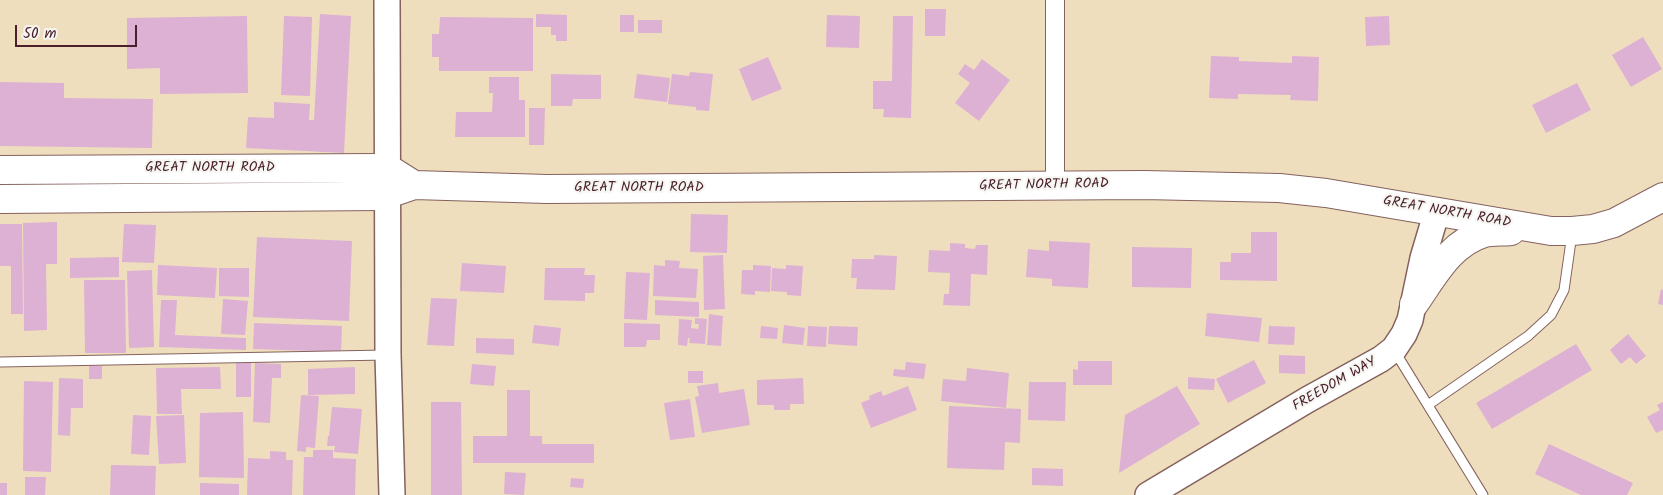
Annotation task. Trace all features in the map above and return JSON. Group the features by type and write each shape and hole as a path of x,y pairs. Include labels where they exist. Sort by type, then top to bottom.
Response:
{"highway":[{"name":"GREAT NORTH ROAD","path":"0,170 387,168"},
{"path":"387,168 414,185"},
{"name":"GREAT NORTH ROAD","path":"0,199 388,195 414,185 547,189 1153,185 1279,188 1326,193 1538,229 1572,231 1593,229 1614,223 1663,198"},
{"path":"1414,304 1441,265 1467,241 1485,233 1538,229"}],"main road":[{"path":"387,0 388,355 392,495"},
{"name":"FREEDOM WAY","path":"1148,495 1307,400 1381,359 1394,349 1404,334 1414,304 1423,258 1437,211"}],"street":[{"path":"1055,0 1055,186"}],"lane":[{"path":"1428,404 1528,336 1551,315 1564,290 1572,231"},
{"path":"1394,349 1482,495"},
{"path":"0,362 388,355"}],"building":[{"path":"925,9 946,9 945,36 925,36"},
{"path":"320,14 351,16 344,153 246,148 248,117 274,118 274,102 310,104 309,120 314,120"},
{"path":"536,14 567,15 567,41 556,41 556,35 551,35 551,27 536,27"},
{"path":"620,15 634,15 634,32 620,32"},
{"path":"827,15 860,16 859,48 826,47"},
{"path":"247,16 248,93 160,94 160,68 127,69 127,18"},
{"path":"284,16 312,17 310,96 281,95"},
{"path":"893,16 913,16 911,118 883,117 884,109 873,109 873,81 892,81"},
{"path":"1389,16 1390,45 1366,46 1365,17"},
{"path":"440,17 533,18 533,71 439,71 439,57 432,57 432,34 439,34"},
{"path":"638,20 662,20 662,33 638,33"},
{"path":"1643,37 1662,69 1631,87 1612,55"},
{"path":"1211,56 1239,57 1239,61 1292,63 1292,56 1319,57 1318,101 1290,100 1291,95 1238,94 1238,99 1209,98"},
{"path":"768,57 782,89 752,101 739,69"},
{"path":"982,59 1010,80 979,121 955,103 970,83 958,74 965,64 974,70"},
{"path":"690,72 713,74 709,111 696,110 696,107 668,104 672,74 689,76"},
{"path":"551,74 601,75 601,99 573,99 572,106 551,106"},
{"path":"637,74 670,78 667,102 634,98"},
{"path":"489,77 519,77 519,100 525,100 525,137 455,137 456,112 492,112 493,93 489,93"},
{"path":"0,82 64,83 64,98 153,99 152,148 0,146"},
{"path":"1577,83 1591,110 1546,133 1532,105"},
{"path":"529,108 545,108 544,145 529,145"},
{"path":"691,214 728,215 727,253 690,252"},
{"path":"57,222 57,264 46,264 47,330 24,331 23,223"},
{"path":"0,224 22,224 23,314 11,314 11,266 0,266"},
{"path":"124,224 156,225 154,263 122,262"},
{"path":"1251,232 1277,232 1277,281 1220,280 1220,262 1231,262 1231,253 1251,253"},
{"path":"257,237 352,241 349,321 253,317"},
{"path":"1049,241 1090,243 1088,288 1052,286 1052,279 1026,277 1028,249 1049,251"},
{"path":"950,243 965,244 965,248 975,249 976,245 988,245 987,275 971,274 970,306 943,305 944,294 949,294 950,273 928,272 929,250 950,251"},
{"path":"1132,247 1192,248 1191,288 1132,287"},
{"path":"723,255 725,309 704,310 703,256"},
{"path":"874,255 897,256 895,290 856,289 857,278 851,278 852,259 874,259"},
{"path":"119,257 119,277 70,278 70,258"},
{"path":"665,260 680,261 679,268 698,269 696,298 653,296 654,265 665,266"},
{"path":"462,263 506,266 504,293 460,291"},
{"path":"158,265 217,268 215,298 157,295"},
{"path":"753,265 771,266 770,292 755,291 755,295 741,294 742,270 753,270"},
{"path":"786,265 803,266 801,296 787,295 787,292 771,291 772,268 786,269"},
{"path":"219,268 249,268 249,297 219,296"},
{"path":"545,268 585,268 584,275 595,275 594,293 585,293 585,301 544,300"},
{"path":"152,270 154,347 129,348 127,271"},
{"path":"626,272 650,273 647,320 624,319"},
{"path":"84,280 125,280 126,353 85,353"},
{"path":"1661,289 1663,290 1663,305 1658,304"},
{"path":"431,298 457,299 454,346 427,345"},
{"path":"223,299 248,301 245,335 221,334"},
{"path":"161,300 177,300 175,335 246,338 246,350 159,347"},
{"path":"655,300 699,302 699,317 655,315"},
{"path":"1207,313 1262,318 1259,342 1205,336"},
{"path":"709,314 723,316 721,346 707,345"},
{"path":"695,318 707,319 705,344 689,343 690,338 688,338 687,346 678,345 679,319 692,320 691,328 698,329 699,324 695,324"},
{"path":"254,323 342,326 341,352 253,349"},
{"path":"624,323 660,324 660,340 647,340 646,347 624,347"},
{"path":"534,325 561,328 559,346 532,343"},
{"path":"784,325 805,328 803,345 782,343"},
{"path":"761,326 778,328 777,339 760,338"},
{"path":"808,326 827,327 826,347 807,346"},
{"path":"829,326 858,327 857,346 828,344"},
{"path":"1269,326 1295,327 1294,345 1268,344"},
{"path":"1628,334 1646,356 1636,364 1630,357 1621,364 1610,350"},
{"path":"476,338 514,339 514,355 476,353"},
{"path":"1576,344 1592,370 1492,429 1476,403"},
{"path":"1279,355 1305,356 1305,374 1279,373"},
{"path":"1254,360 1266,383 1228,403 1216,379"},
{"path":"1078,361 1112,361 1112,385 1073,385 1073,369 1078,370"},
{"path":"906,362 926,364 924,379 893,376 894,369 905,370"},
{"path":"236,363 251,363 251,397 236,397"},
{"path":"255,363 281,364 281,378 272,378 270,423 253,422"},
{"path":"472,364 496,366 494,386 470,384"},
{"path":"89,366 102,366 102,379 89,379"},
{"path":"220,367 221,389 181,389 182,414 157,414 156,368"},
{"path":"355,367 355,394 308,395 308,369"},
{"path":"967,368 1009,373 1006,408 941,401 943,379 966,381"},
{"path":"688,371 703,371 703,383 688,383"},
{"path":"1188,377 1215,379 1214,390 1188,389"},
{"path":"59,378 83,379 83,408 71,408 70,436 58,435"},
{"path":"803,378 804,404 790,404 790,410 774,410 774,405 757,405 757,380"},
{"path":"24,381 53,382 51,472 23,471"},
{"path":"1029,382 1066,382 1065,421 1028,420"},
{"path":"718,383 719,393 744,389 750,425 702,433 695,397 699,396 697,386"},
{"path":"908,386 917,410 871,428 861,403 870,399 869,396 881,391 883,396"},
{"path":"1177,386 1200,424 1119,473 1125,415"},
{"path":"507,390 530,390 530,436 542,436 542,444 594,444 594,463 473,463 473,436 507,436"},
{"path":"301,395 319,396 315,448 306,447 306,452 297,451"},
{"path":"690,399 695,437 670,440 664,403"},
{"path":"431,402 461,402 462,495 431,495"},
{"path":"1663,402 1663,430 1656,433 1647,417 1660,410 1657,405"},
{"path":"949,406 1021,409 1020,443 1005,442 1004,470 947,468"},
{"path":"332,407 362,409 358,454 334,452 335,446 327,446"},
{"path":"243,412 244,478 199,477 200,413"},
{"path":"133,415 151,416 149,455 131,454"},
{"path":"184,415 186,463 159,464 156,416"},
{"path":"1549,444 1633,483 1627,495 1581,495 1535,474"},
{"path":"313,450 333,450 333,458 356,459 355,495 303,495 304,457 313,457"},
{"path":"270,451 286,452 286,460 293,460 292,495 247,495 248,458 270,459"},
{"path":"111,465 156,466 155,495 110,495"},
{"path":"1032,468 1063,469 1063,486 1032,485"},
{"path":"505,472 526,473 524,495 504,494"},
{"path":"25,477 46,477 45,495 25,495"},
{"path":"571,478 584,479 583,488 570,487"},
{"path":"0,483 7,483 7,495 0,495"},
{"path":"200,483 239,484 239,495 200,495"}]}
